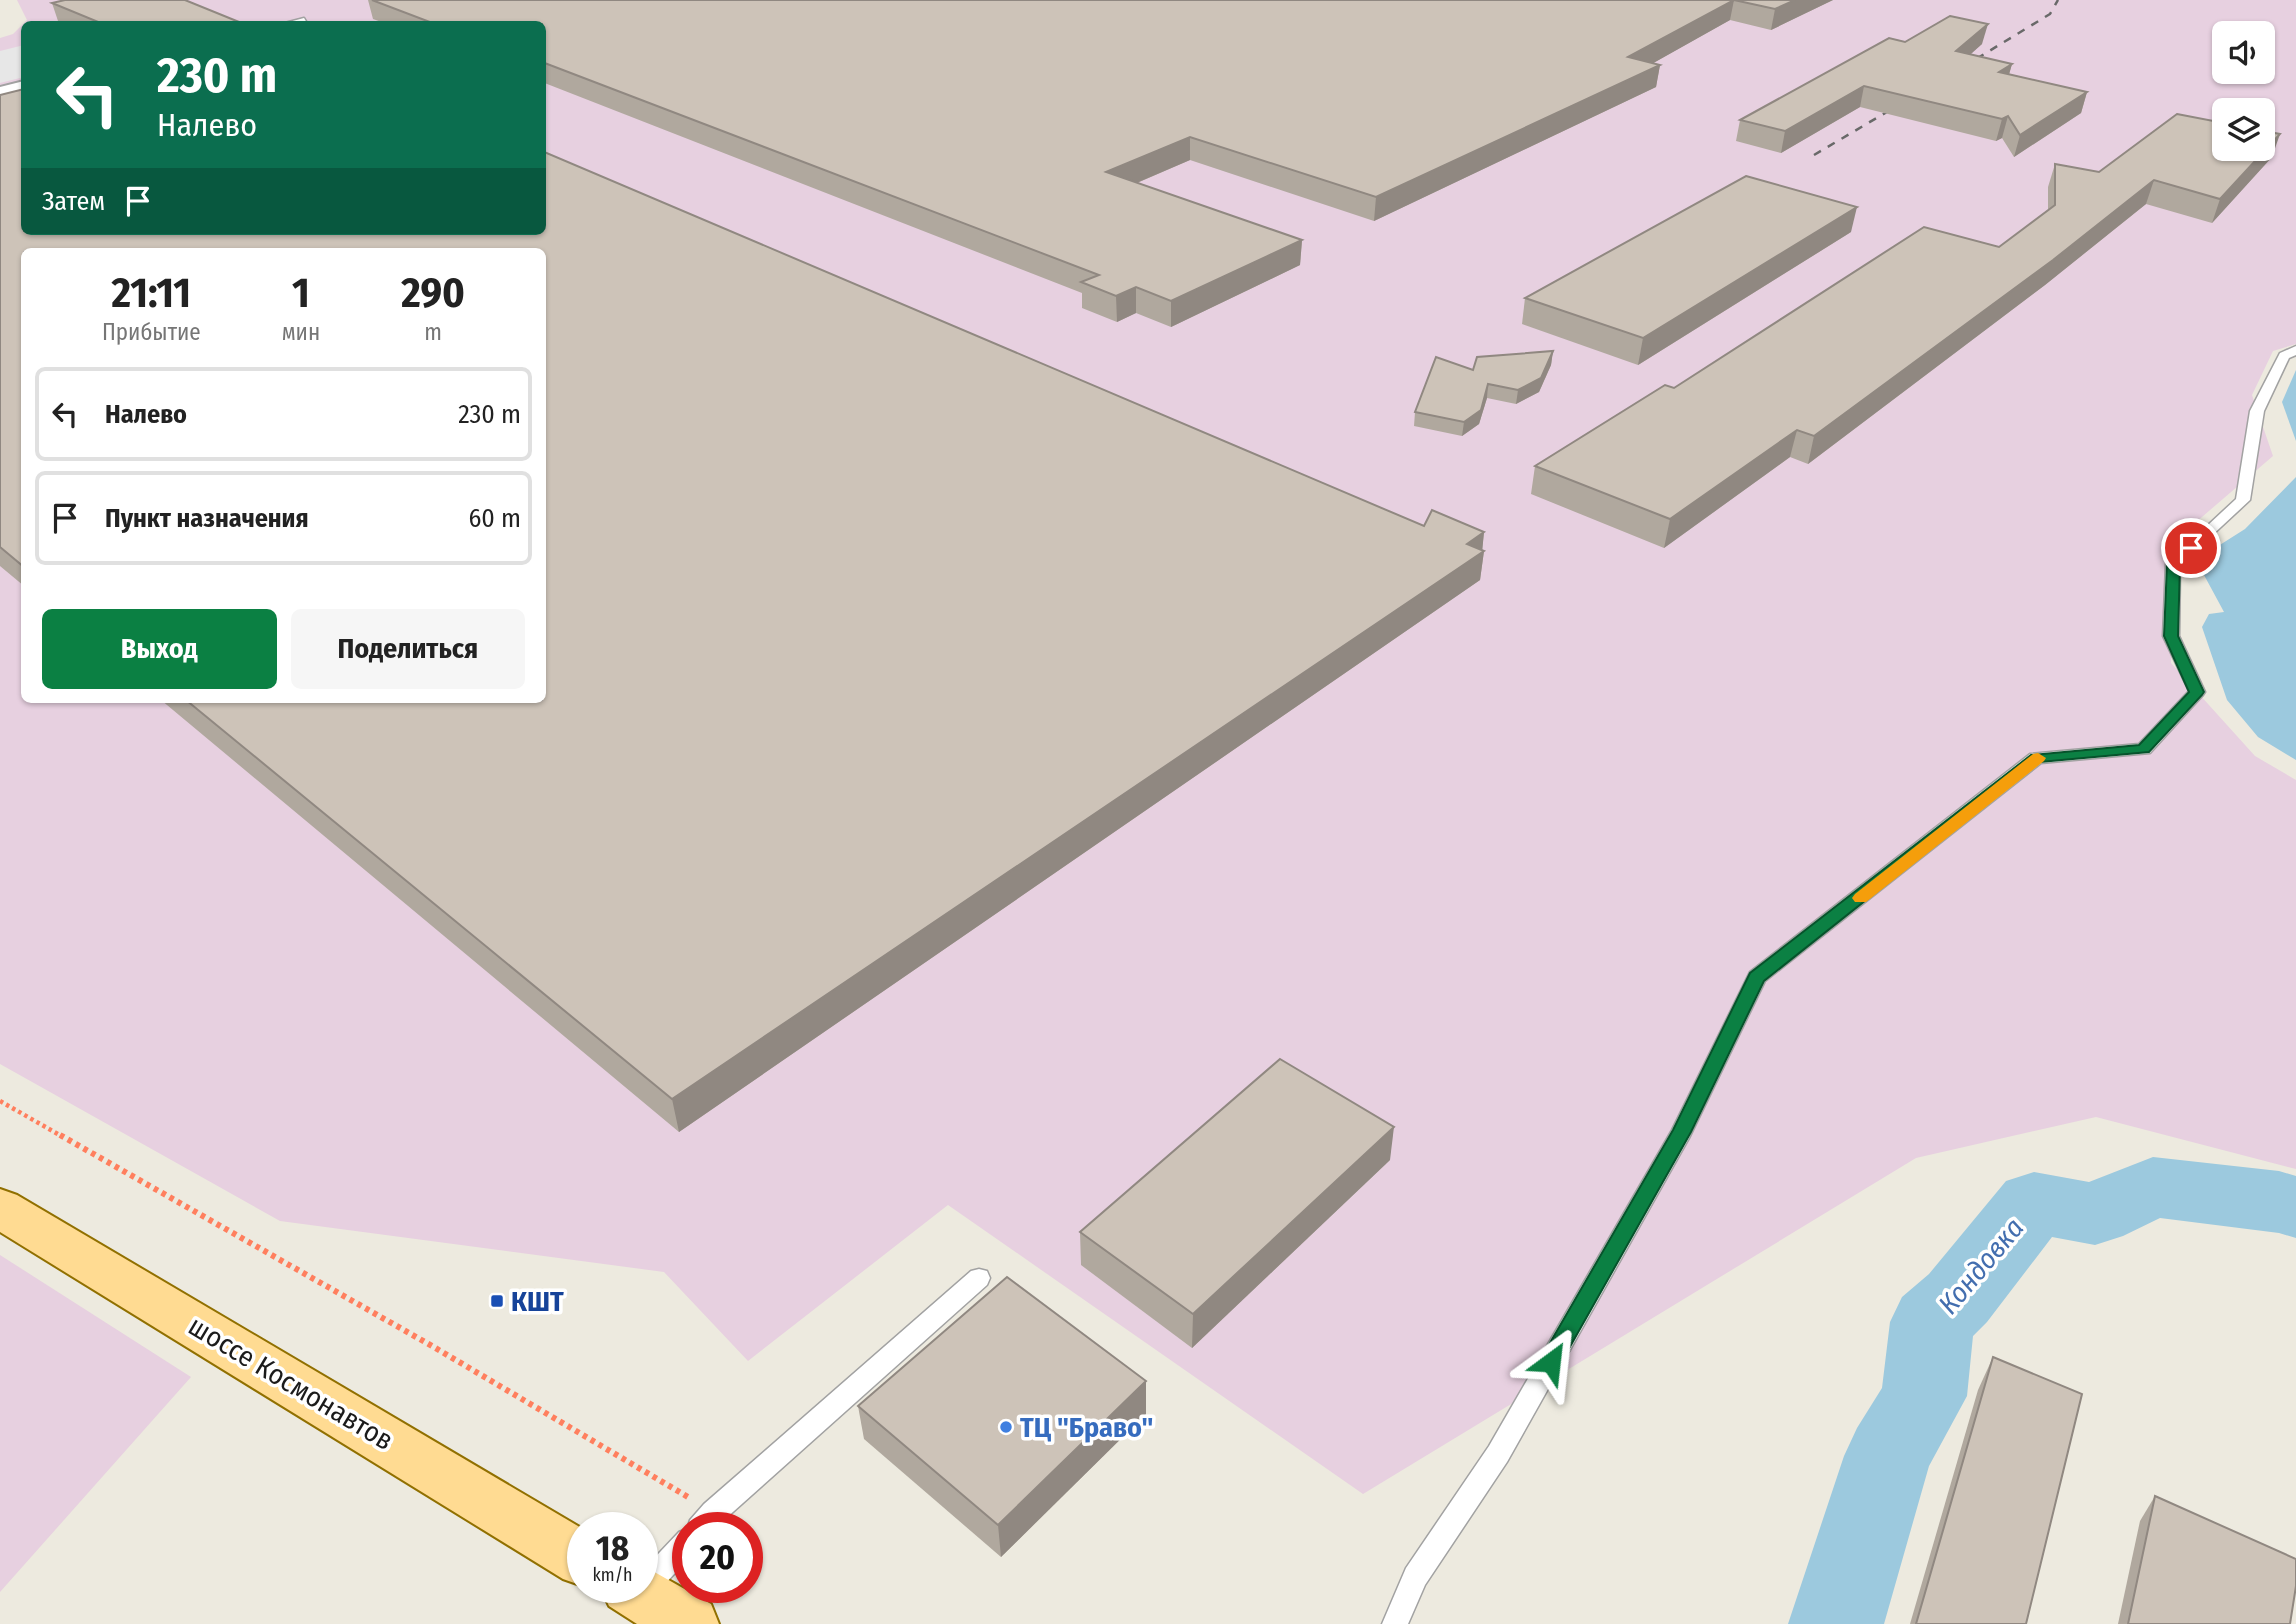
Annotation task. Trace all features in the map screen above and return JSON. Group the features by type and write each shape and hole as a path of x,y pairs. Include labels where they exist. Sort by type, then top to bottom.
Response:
{"main road":[{"name":"шоссе Космонавтов","path":"0,1208 567,1550"},
{"path":"655,1603 690,1624"}],"street":[{"path":"0,92 21,87"}],"lane":[{"path":"299,21 304,20"},
{"path":"1395,1624 1415,1577 1498,1454 1682,1132 1757,978 2036,758 2144,749 2197,692 2171,636 2174,564 2242,500 2257,411 2284,356 2296,349"},
{"path":"715,1512 979,1278"},
{"path":"658,1568 672,1555"}],"path":[{"path":"0,1101 432,1346 693,1512"}],"shaded area":[{"name":"КШТ","path":"17,0 2296,0 2296,344 2273,351 2252,395 2273,456 2167,547 2180,583 2172,598 2171,663 2255,756 2296,780 2296,1169 2096,1117 1916,1158 1363,1494 948,1205 748,1361 664,1272 280,1221 0,1064 0,38 13,34 21,26 21,235 546,235 546,21 26,21"},
{"path":"21,46 21,78 0,83 0,51"},
{"path":"0,1255 191,1377 0,1592"}],"water":[{"path":"2296,370 2296,441 2282,402"},
{"path":"2296,477 2296,760 2258,737 2227,700 2202,627 2209,614 2224,612 2204,575 2204,555 2245,529"}],"building":[{"path":"65,0 185,0 237,21 96,21 52,3"},
{"path":"372,0 1734,0 1628,57 1660,65 1376,197 1190,137 1106,172 1302,240 1171,301 1136,287 1116,296 1081,282 1099,275 546,64 546,21 427,21"},
{"path":"1734,0 1795,0 1775,9"},
{"path":"1950,16 1988,24 1956,51 2012,64 1999,72 2087,92 2020,135 2008,116 2002,119 1864,86 1785,131 1740,120 1889,38 1905,42"},
{"path":"21,90 21,235 546,235 546,153 1424,526 1432,510 1484,532 1467,544 1484,551 672,1099 190,703 546,703 546,248 21,248 21,564 0,547 0,95"},
{"path":"2177,114 2212,121 2212,161 2255,161 2220,199 2154,180 2053,260 1814,436 1797,430 1670,519 1535,466 1665,385 1674,388 1924,227 1999,247 2055,205 2055,164 2099,172"},
{"path":"1746,176 1857,207 1643,338 1525,298"},
{"path":"1553,351 1541,378 1518,390 1488,384 1481,410 1464,422 1415,412 1436,357 1473,370 1477,357"},
{"path":"1280,1059 1394,1127 1193,1314 1080,1232"},
{"name":"ТЦ \"Браво\"","path":"1007,1277 1146,1381 998,1525 858,1406"},
{"path":"1993,1357 2082,1394 2026,1624 1916,1624"},
{"path":"2155,1496 2296,1559 2296,1586 2290,1624 2128,1624"}],"waterway":[{"name":"Кондовка","path":"1836,1624 1888,1456 1924,1396 1932,1322 1958,1298 2034,1203 2095,1214 2153,1187 2279,1202 2296,1207"}],"railway":[{"path":"1963,67 2050,14 2058,0"},
{"path":"1814,155 1902,103"}],"slow traffic":[{"path":"1860,898 2038,758"}],"place":[{"name":"КШТ","path":"497,1301"},
{"name":"ТЦ \"Браво\"","path":"1006,1427"}],"route":[{"path":"1551,1362 1682,1132 1757,978 2036,758 2144,749 2197,692 2171,636 2174,564 2191,548"}]}
